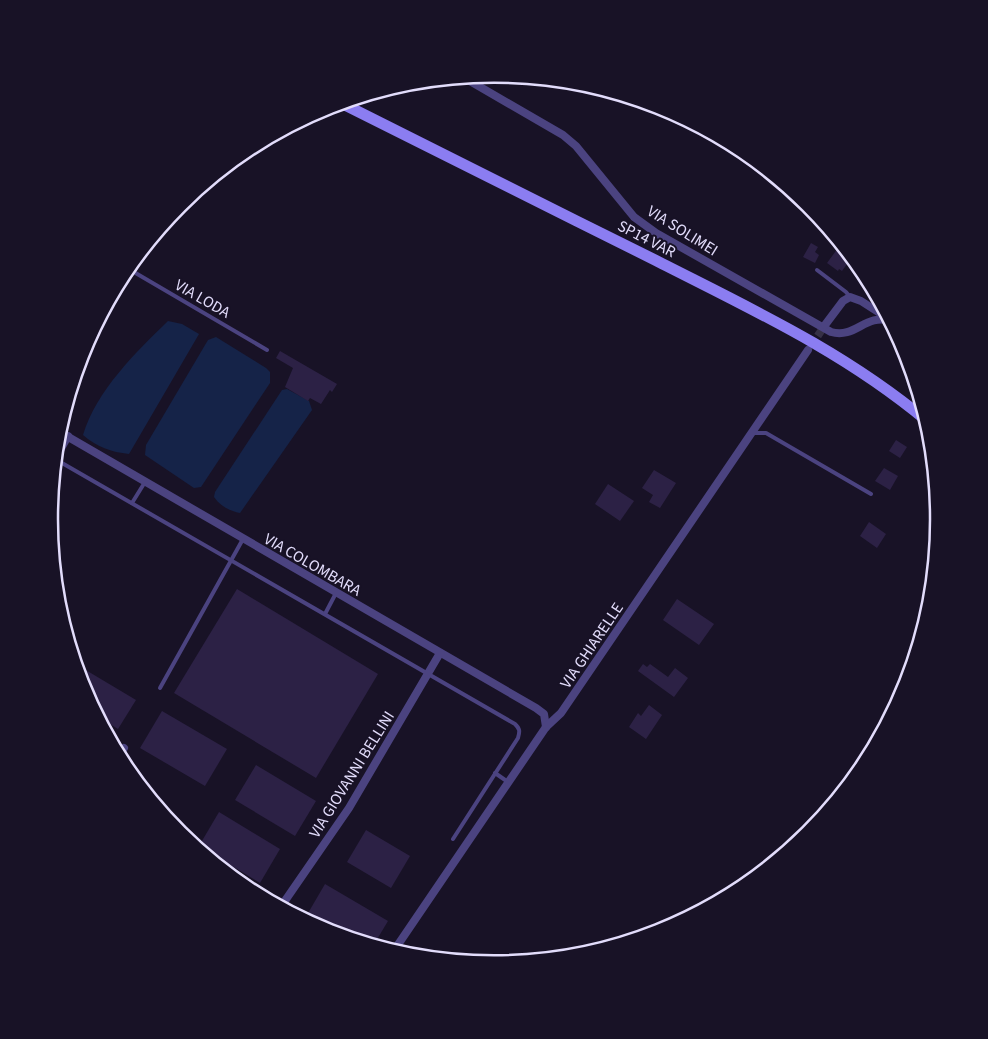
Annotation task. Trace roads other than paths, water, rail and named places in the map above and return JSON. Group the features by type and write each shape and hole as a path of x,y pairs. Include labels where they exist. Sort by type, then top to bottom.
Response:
{"main road":[{"name":"SP14 VAR","path":"350,107 781,324 854,366 917,413"}],"street":[{"name":"VIA SOLIMEI","path":"475,84 563,135 576,146 634,217 656,233 831,332 846,333 868,322 881,319"},
{"path":"826,325 842,301 850,297 861,301 878,312"},
{"name":"VIA GHIARELLE","path":"398,945 546,727 561,714 808,350"},
{"path":"65,442 68,436"},
{"name":"VIA COLOMBARA","path":"68,436 536,708 544,714 546,727"},
{"name":"VIA GIOVANNI BELLINI","path":"284,902 349,808 440,653"}],"lane":[{"path":"817,270 850,297"},
{"name":"VIA LODA","path":"134,272 267,350"},
{"path":"751,433 766,433 871,494"},
{"path":"61,462 515,724 520,732 518,738 453,838"},
{"path":"132,503 145,482"},
{"path":"160,688 243,539"},
{"path":"325,614 336,593"},
{"path":"495,774 508,782"}],"water":[{"path":"168,321 182,324 199,334 129,454 99,446 83,435 97,403 130,359"},
{"path":"216,337 266,368 270,372 270,383 201,487 194,488 145,455 146,445 208,340"},
{"path":"287,389 309,401 312,410 240,513 229,509 216,500 214,497 215,492 282,390"}],"tunnel":[{"path":"811,346 825,325"}]}
